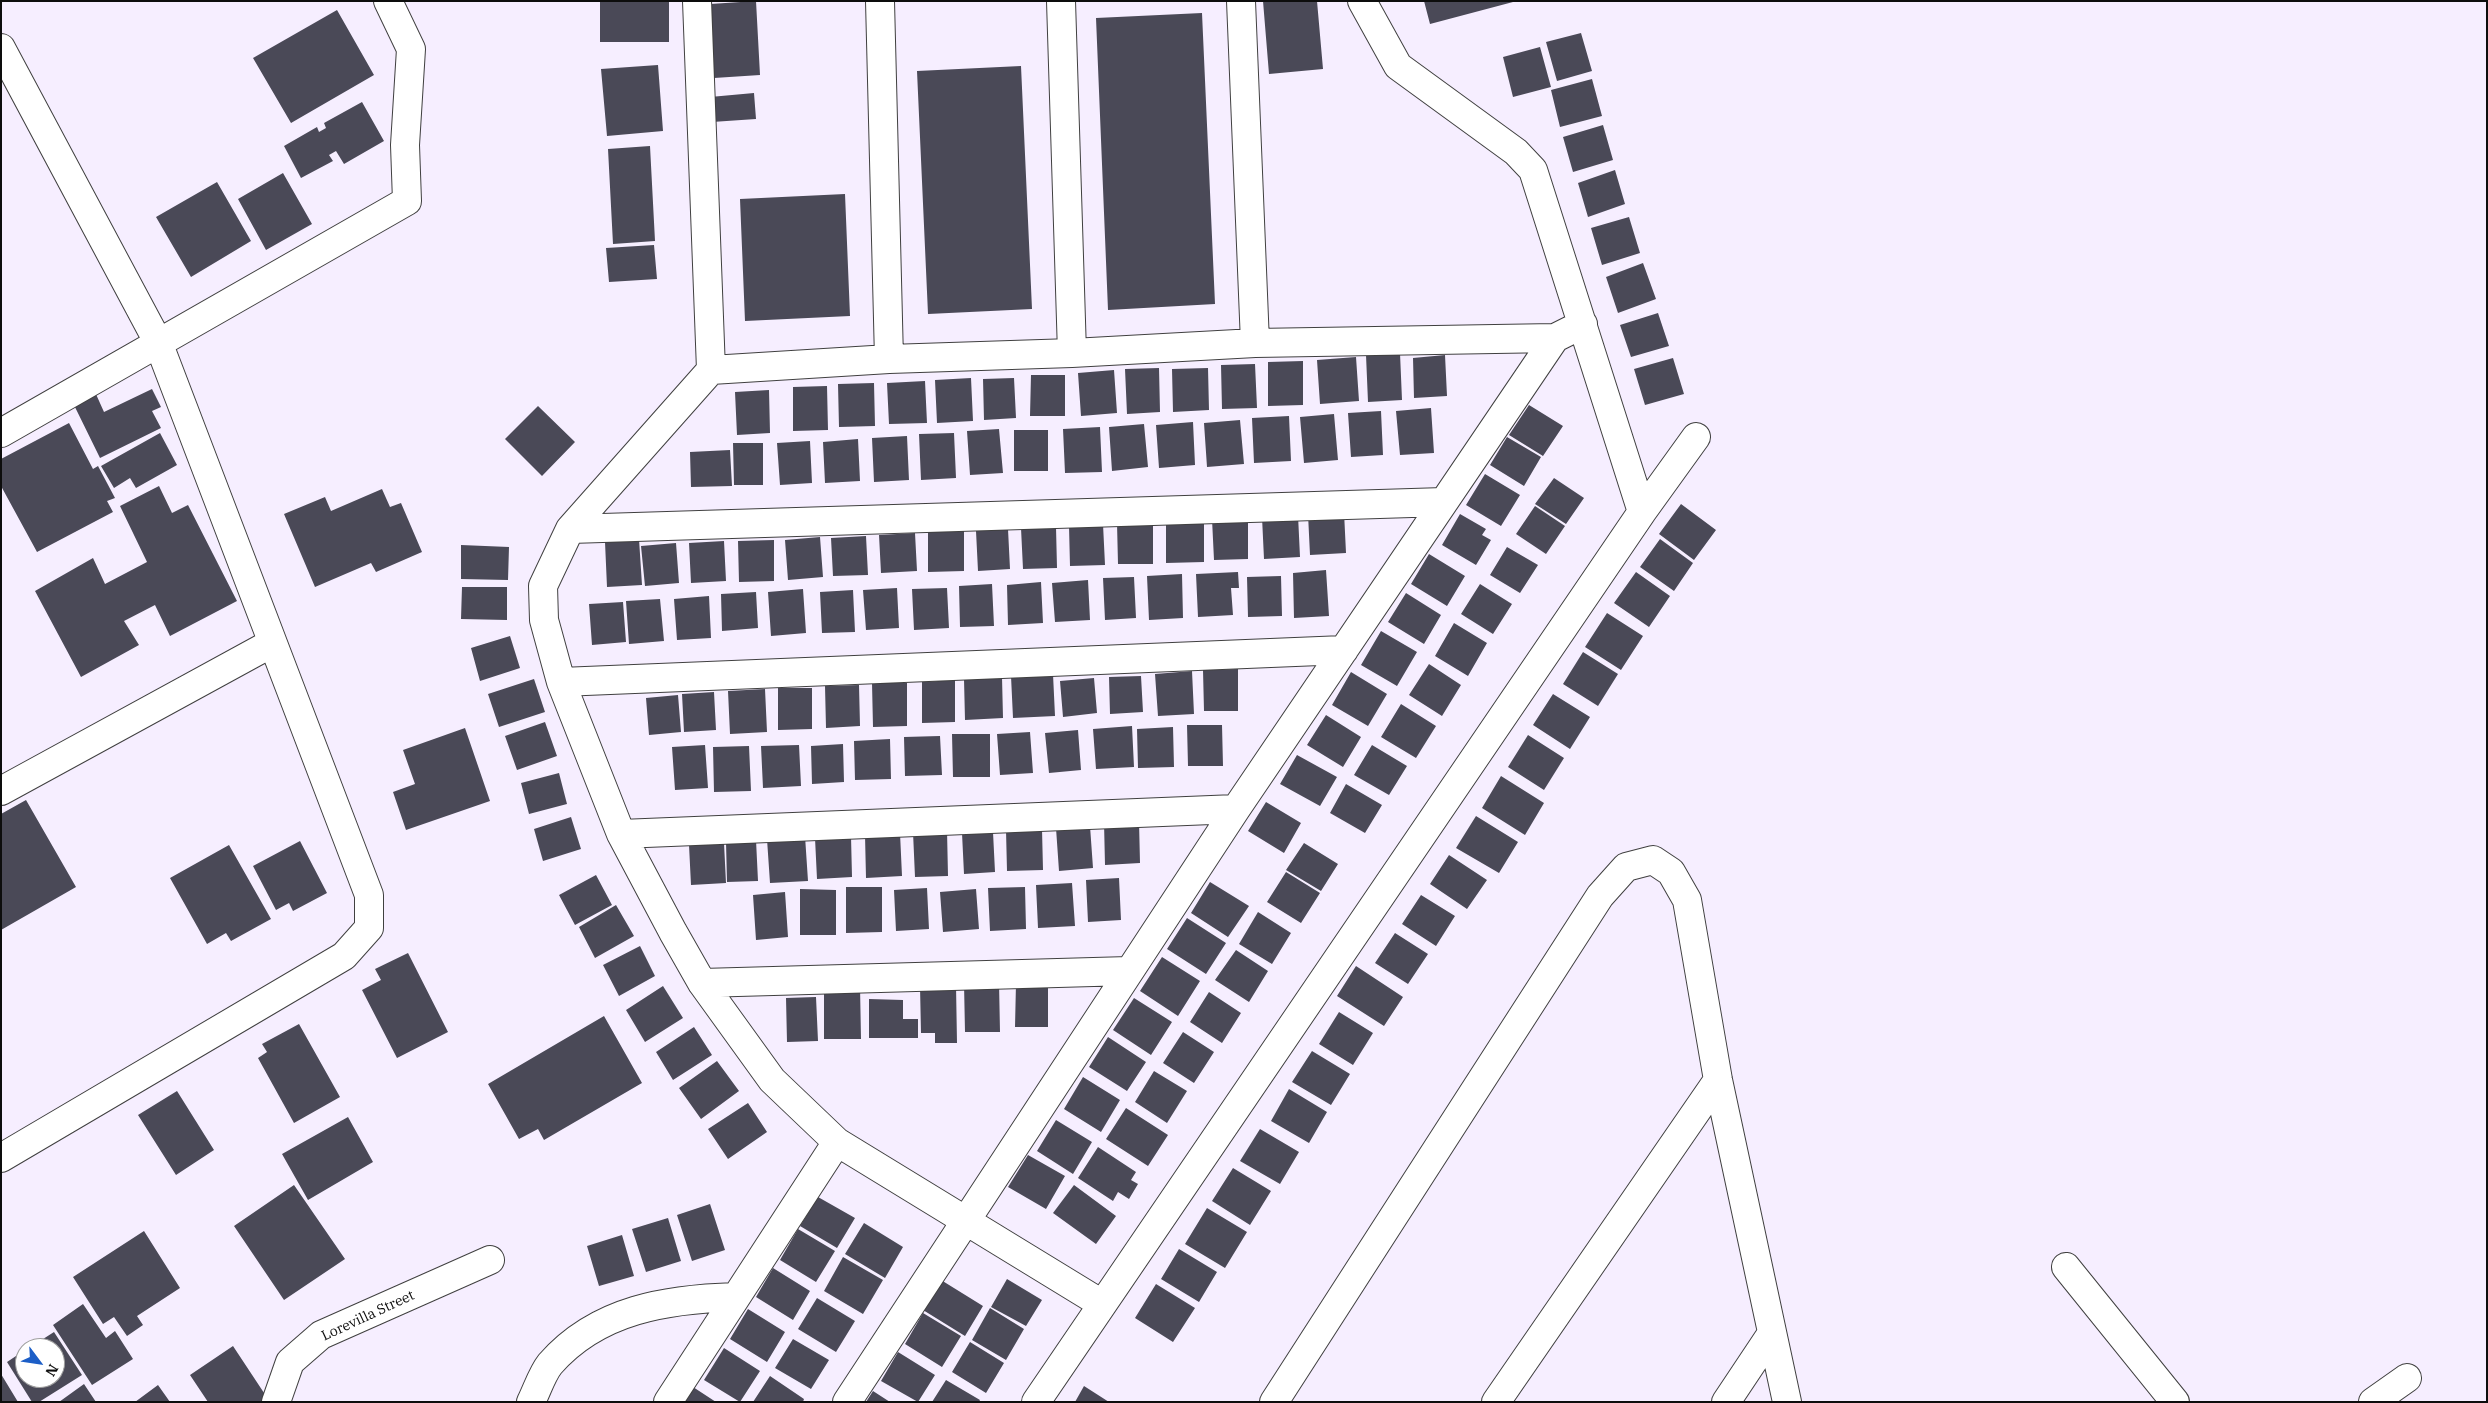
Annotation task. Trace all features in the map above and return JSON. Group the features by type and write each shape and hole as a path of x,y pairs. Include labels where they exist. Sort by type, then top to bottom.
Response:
{"street":[{"path":"1,433 407,201 405,146 411,49 388,1"},
{"path":"697,1 711,370 570,529 543,586 544,620 561,682 621,834 702,983 772,1080 837,1142 1102,1304"},
{"path":"880,1 889,359"},
{"path":"1062,1 1072,353"},
{"path":"1241,1 1255,343"},
{"path":"1362,1 1398,66 1516,152 1533,170 1642,512"},
{"path":"1,1158 344,956 369,928 369,895 158,342 5,64"},
{"path":"711,370 889,359 1072,353 1255,343 1555,338 1583,324"},
{"path":"847,1402 1128,971 1555,338"},
{"path":"1036,1402 1642,512 1696,437"},
{"path":"570,529 1444,502"},
{"path":"1,792 272,643"},
{"path":"561,682 1344,650"},
{"path":"621,834 1236,809"},
{"path":"1274,1402 1600,896 1626,867 1653,860 1671,872 1687,900 1718,1080 1787,1402"},
{"path":"702,983 1128,971"},
{"path":"1496,1402 1718,1080"},
{"path":"668,1402 837,1142"},
{"name":"Lorevilla Street","path":"276,1402 290,1362 321,1335 490,1260"},
{"path":"2066,1267 2175,1402"},
{"path":"531,1402 549,1365 590,1329 644,1308 687,1299 736,1297"},
{"path":"1726,1402 1772,1333"},
{"path":"2373,1402 2407,1378"}],"building":[{"path":"600,1 669,1 669,42 600,42"},
{"path":"756,1 760,75 714,78 710,4"},
{"path":"1263,1 1317,1 1323,69 1269,74"},
{"path":"1424,1 1513,1 1513,2 1430,24"},
{"path":"337,10 374,75 291,123 253,58"},
{"path":"1202,13 1215,304 1108,310 1096,18"},
{"path":"1581,33 1592,71 1557,81 1546,42"},
{"path":"1540,47 1551,87 1513,97 1503,57"},
{"path":"658,65 663,131 607,136 601,69"},
{"path":"1021,66 1032,309 928,314 917,71"},
{"path":"1592,79 1602,116 1560,127 1551,90"},
{"path":"754,93 756,119 712,122 710,97"},
{"path":"362,102 384,141 344,164 336,151 329,155 333,161 301,178 284,146 317,127 319,132 326,128 324,123"},
{"path":"1603,125 1613,160 1573,172 1563,137"},
{"path":"650,146 655,241 613,244 608,149"},
{"path":"1615,170 1625,204 1588,217 1578,183"},
{"path":"283,173 312,224 266,250 238,199"},
{"path":"217,182 251,241 191,277 156,217"},
{"path":"845,194 850,316 745,321 740,199"},
{"path":"1629,217 1640,253 1602,265 1591,228"},
{"path":"654,245 657,279 609,282 606,248"},
{"path":"1643,263 1656,299 1618,313 1606,277"},
{"path":"1658,313 1669,346 1631,357 1620,325"},
{"path":"1400,353 1402,400 1368,402 1366,355"},
{"path":"1445,355 1447,396 1414,398 1413,358"},
{"path":"1356,357 1359,401 1320,404 1317,360"},
{"path":"1673,358 1684,394 1645,405 1634,369"},
{"path":"1303,361 1303,405 1268,406 1268,362"},
{"path":"1255,364 1257,408 1222,409 1221,365"},
{"path":"1159,368 1160,412 1127,414 1125,369"},
{"path":"1208,368 1209,410 1173,412 1172,369"},
{"path":"1114,370 1117,413 1081,416 1078,373"},
{"path":"1031,375 1065,375 1065,416 1030,416"},
{"path":"971,378 973,421 937,423 935,380"},
{"path":"1014,378 1016,418 984,420 983,379"},
{"path":"925,381 927,423 889,424 887,383"},
{"path":"874,383 875,426 839,427 838,384"},
{"path":"827,386 828,430 793,431 793,387"},
{"path":"152,389 161,407 152,411 161,428 100,458 73,403 95,392 104,412"},
{"path":"769,390 770,433 737,435 735,392"},
{"path":"1529,405 1563,426 1543,456 1509,435"},
{"path":"538,406 575,442 542,476 505,439"},
{"path":"1431,408 1434,453 1400,455 1396,411"},
{"path":"1381,411 1383,455 1351,457 1348,413"},
{"path":"1334,414 1338,460 1304,463 1300,417"},
{"path":"1289,416 1291,461 1254,463 1252,418"},
{"path":"1240,420 1244,464 1207,467 1204,423"},
{"path":"1193,422 1195,465 1159,468 1156,425"},
{"path":"69,423 93,469 98,466 115,498 107,501 113,512 37,552 1,486 1,459"},
{"path":"1144,424 1148,467 1112,471 1109,427"},
{"path":"1100,427 1102,472 1065,473 1063,429"},
{"path":"999,429 1003,473 970,475 967,431"},
{"path":"1014,430 1048,430 1048,471 1014,471"},
{"path":"160,433 177,465 136,488 130,478 114,488 101,466"},
{"path":"954,433 956,478 921,480 919,434"},
{"path":"907,436 909,480 874,482 872,438"},
{"path":"1507,437 1541,457 1524,486 1490,465"},
{"path":"858,439 860,481 825,483 823,442"},
{"path":"810,441 812,483 780,485 777,443"},
{"path":"733,443 763,443 763,485 734,485"},
{"path":"730,450 732,486 691,487 690,452"},
{"path":"1485,474 1520,495 1501,526 1466,505"},
{"path":"1554,478 1584,498 1566,524 1535,504"},
{"path":"159,486 172,513 188,505 237,601 170,636 155,605 124,621 139,645 81,677 35,591 93,558 105,584 147,562 120,506"},
{"path":"382,489 390,507 401,503 422,552 376,572 371,563 315,587 284,514 325,497 331,511"},
{"path":"1681,504 1716,530 1694,560 1659,534"},
{"path":"1535,506 1565,526 1546,554 1516,534"},
{"path":"1344,512 1346,553 1310,555 1308,514"},
{"path":"1460,514 1486,529 1482,535 1491,540 1476,565 1442,545"},
{"path":"1298,515 1300,557 1264,559 1262,517"},
{"path":"1248,518 1248,559 1214,560 1212,519"},
{"path":"1204,519 1204,562 1166,563 1166,520"},
{"path":"1117,523 1153,523 1153,564 1118,564"},
{"path":"1103,524 1105,565 1070,566 1069,526"},
{"path":"1056,527 1057,568 1023,569 1021,528"},
{"path":"1008,529 1010,569 978,571 976,531"},
{"path":"928,531 964,531 964,571 928,572"},
{"path":"915,533 917,571 881,573 879,535"},
{"path":"866,536 868,575 833,576 831,538"},
{"path":"820,537 823,577 788,580 785,540"},
{"path":"639,539 642,585 607,587 605,542"},
{"path":"1660,539 1693,563 1674,591 1640,567"},
{"path":"774,540 774,581 739,582 738,541"},
{"path":"724,541 726,581 691,583 689,543"},
{"path":"676,543 679,583 645,586 641,546"},
{"path":"461,545 509,547 508,580 461,579"},
{"path":"1507,547 1538,565 1520,593 1490,575"},
{"path":"1429,554 1465,576 1447,606 1411,584"},
{"path":"1326,570 1329,616 1294,618 1293,573"},
{"path":"1238,572 1239,588 1231,588 1233,615 1198,617 1196,574"},
{"path":"1636,572 1670,596 1649,627 1614,603"},
{"path":"1182,574 1183,618 1149,620 1147,576"},
{"path":"1281,576 1282,616 1248,617 1247,577"},
{"path":"1134,577 1136,618 1105,620 1103,578"},
{"path":"1088,580 1090,620 1055,622 1052,583"},
{"path":"1041,582 1043,623 1008,625 1007,585"},
{"path":"992,584 994,626 960,627 959,586"},
{"path":"1480,584 1512,604 1493,634 1461,614"},
{"path":"462,587 507,587 507,620 461,619"},
{"path":"897,588 899,628 866,630 863,590"},
{"path":"947,588 949,628 914,630 912,589"},
{"path":"803,589 806,633 771,636 768,592"},
{"path":"853,590 855,632 822,633 820,592"},
{"path":"756,592 758,628 722,631 721,594"},
{"path":"1406,593 1441,615 1424,644 1388,622"},
{"path":"709,596 711,638 677,640 674,599"},
{"path":"660,599 664,641 629,644 626,601"},
{"path":"623,602 626,642 592,645 589,604"},
{"path":"1607,613 1643,636 1621,670 1585,647"},
{"path":"1454,623 1487,643 1468,676 1435,656"},
{"path":"1381,631 1417,652 1397,686 1361,665"},
{"path":"510,636 520,668 480,681 471,648"},
{"path":"1583,652 1618,674 1598,706 1563,684"},
{"path":"1429,664 1461,685 1442,716 1409,695"},
{"path":"1238,669 1238,711 1204,711 1203,670"},
{"path":"1192,671 1194,714 1158,716 1155,674"},
{"path":"1351,672 1387,694 1368,726 1332,705"},
{"path":"1053,674 1055,716 1013,718 1011,676"},
{"path":"1141,676 1143,712 1110,714 1109,677"},
{"path":"1002,677 1003,718 965,720 964,679"},
{"path":"1094,678 1097,713 1063,717 1060,681"},
{"path":"534,679 545,712 499,727 488,694"},
{"path":"955,680 955,722 922,723 922,682"},
{"path":"872,683 907,683 907,726 873,727"},
{"path":"859,685 860,726 826,728 825,686"},
{"path":"778,688 812,688 812,729 778,730"},
{"path":"765,689 767,732 730,734 728,691"},
{"path":"714,692 716,730 684,732 682,694"},
{"path":"1553,694 1590,717 1570,749 1533,725"},
{"path":"678,695 681,732 649,735 646,698"},
{"path":"1401,704 1436,726 1416,758 1381,737"},
{"path":"1326,715 1361,737 1343,767 1307,745"},
{"path":"545,722 557,756 517,770 505,736"},
{"path":"1187,725 1222,725 1223,766 1188,766"},
{"path":"1132,726 1134,767 1096,769 1093,729"},
{"path":"1173,727 1174,767 1138,768 1137,729"},
{"path":"465,728 490,801 406,830 393,792 415,784 403,750"},
{"path":"1078,730 1081,770 1049,773 1045,733"},
{"path":"1030,732 1033,773 1000,775 997,734"},
{"path":"952,734 990,734 990,777 953,777"},
{"path":"1528,735 1564,758 1544,790 1508,767"},
{"path":"940,736 942,775 905,776 904,737"},
{"path":"890,739 891,779 855,780 854,741"},
{"path":"843,744 844,782 812,784 811,746"},
{"path":"705,745 708,788 675,790 672,747"},
{"path":"799,745 801,786 763,788 761,746"},
{"path":"1372,745 1407,766 1389,795 1354,775"},
{"path":"749,746 751,791 714,792 713,747"},
{"path":"1297,755 1337,777 1320,806 1280,784"},
{"path":"559,773 567,804 529,814 521,783"},
{"path":"1501,776 1544,803 1525,835 1482,808"},
{"path":"1346,784 1382,805 1365,833 1330,813"},
{"path":"26,800 76,887 1,930 1,814"},
{"path":"1266,802 1301,823 1284,853 1248,831"},
{"path":"1476,816 1518,842 1499,873 1456,848"},
{"path":"571,817 581,849 543,861 534,829"},
{"path":"1139,821 1140,863 1105,865 1104,822"},
{"path":"1090,826 1093,868 1059,871 1056,828"},
{"path":"1042,829 1043,870 1007,871 1006,830"},
{"path":"947,830 948,876 915,877 913,832"},
{"path":"993,832 995,872 964,874 962,833"},
{"path":"900,833 902,876 866,878 865,835"},
{"path":"805,836 808,881 770,883 767,839"},
{"path":"851,836 852,877 817,879 815,838"},
{"path":"756,840 758,881 727,882 726,842"},
{"path":"300,841 327,893 293,911 289,903 276,910 253,866"},
{"path":"724,843 726,883 691,885 689,845"},
{"path":"1304,843 1338,864 1321,891 1286,870"},
{"path":"229,845 271,919 231,941 226,933 207,944 170,878"},
{"path":"1449,855 1487,880 1467,909 1430,884"},
{"path":"1286,872 1320,893 1301,923 1267,902"},
{"path":"596,875 612,905 575,925 559,895"},
{"path":"1119,878 1121,920 1088,922 1086,880"},
{"path":"1210,882 1249,906 1228,937 1191,913"},
{"path":"1072,883 1075,926 1038,928 1036,885"},
{"path":"846,887 882,887 882,932 846,933"},
{"path":"1025,887 1026,929 990,931 988,888"},
{"path":"927,888 929,929 896,931 894,890"},
{"path":"800,889 836,890 836,935 800,935"},
{"path":"976,889 979,929 943,932 940,892"},
{"path":"785,892 788,937 756,940 753,895"},
{"path":"1421,895 1455,916 1436,946 1402,924"},
{"path":"616,905 634,936 595,958 579,927"},
{"path":"1258,912 1291,933 1272,964 1239,944"},
{"path":"1187,918 1226,943 1206,974 1167,949"},
{"path":"1395,933 1428,954 1408,984 1375,963"},
{"path":"640,946 655,976 619,996 603,965"},
{"path":"1236,950 1268,971 1249,1002 1215,980"},
{"path":"408,953 448,1032 397,1058 362,990 381,980 375,969"},
{"path":"1162,957 1200,981 1178,1016 1140,991"},
{"path":"1356,966 1403,997 1384,1026 1337,996"},
{"path":"999,982 1000,1032 965,1032 964,983"},
{"path":"1016,983 1048,983 1048,1027 1015,1027"},
{"path":"956,985 957,1043 935,1043 935,1033 921,1033 920,986"},
{"path":"663,986 683,1018 645,1042 626,1010"},
{"path":"860,986 861,1039 824,1039 824,987"},
{"path":"1209,992 1241,1013 1222,1043 1190,1022"},
{"path":"816,997 818,1041 787,1042 786,998"},
{"path":"1134,998 1172,1022 1151,1055 1113,1030"},
{"path":"869,999 903,1000 903,1019 918,1019 918,1038 869,1038"},
{"path":"1339,1012 1373,1033 1353,1065 1319,1044"},
{"path":"604,1016 642,1083 544,1140 538,1129 519,1139 488,1084"},
{"path":"299,1024 340,1097 294,1123 258,1058 267,1052 262,1044"},
{"path":"694,1027 712,1055 673,1080 656,1052"},
{"path":"1183,1032 1214,1052 1194,1083 1163,1063"},
{"path":"1108,1037 1146,1062 1127,1091 1089,1067"},
{"path":"1312,1051 1350,1074 1331,1105 1292,1082"},
{"path":"717,1061 739,1091 701,1119 679,1088"},
{"path":"1154,1071 1187,1091 1167,1123 1135,1102"},
{"path":"1083,1077 1120,1100 1101,1132 1064,1109"},
{"path":"1289,1089 1327,1112 1309,1143 1271,1121"},
{"path":"177,1091 214,1150 176,1175 138,1115"},
{"path":"748,1103 767,1132 728,1159 708,1129"},
{"path":"1126,1108 1168,1135 1148,1166 1106,1139"},
{"path":"348,1117 373,1162 308,1200 282,1154"},
{"path":"1056,1120 1092,1142 1073,1174 1037,1151"},
{"path":"1260,1129 1299,1152 1280,1184 1240,1161"},
{"path":"1098,1147 1136,1172 1131,1180 1138,1184 1129,1199 1118,1192 1113,1201 1078,1178"},
{"path":"1028,1155 1065,1176 1046,1209 1008,1187"},
{"path":"1233,1168 1271,1191 1250,1225 1212,1201"},
{"path":"294,1185 345,1259 284,1300 234,1226"},
{"path":"1074,1185 1116,1216 1096,1244 1053,1213"},
{"path":"818,1197 855,1218 837,1248 800,1226"},
{"path":"710,1204 725,1250 692,1261 677,1215"},
{"path":"1207,1208 1247,1232 1225,1268 1185,1244"},
{"path":"668,1218 681,1261 646,1272 632,1229"},
{"path":"864,1223 903,1247 885,1278 845,1254"},
{"path":"798,1229 835,1251 816,1282 780,1260"},
{"path":"144,1231 180,1288 137,1316 143,1325 127,1336 114,1317 103,1324 73,1277"},
{"path":"622,1235 634,1276 599,1286 587,1246"},
{"path":"1179,1249 1217,1272 1199,1302 1161,1279"},
{"path":"843,1257 883,1280 863,1314 824,1291"},
{"path":"773,1268 810,1291 793,1320 756,1297"},
{"path":"1007,1279 1042,1300 1026,1326 991,1307"},
{"path":"941,1280 983,1306 965,1336 923,1310"},
{"path":"1156,1284 1195,1308 1173,1342 1135,1318"},
{"path":"817,1298 855,1321 836,1352 798,1329"},
{"path":"83,1304 106,1338 115,1331 133,1359 92,1385 65,1343 65,1338 61,1338 53,1325"},
{"path":"990,1308 1024,1329 1006,1360 972,1340"},
{"path":"748,1309 785,1332 767,1362 730,1339"},
{"path":"923,1313 961,1336 942,1367 905,1344"},
{"path":"54,1332 58,1338 45,1338"},
{"path":"793,1339 829,1360 811,1389 775,1368"},
{"path":"970,1342 1004,1363 986,1393 952,1372"},
{"path":"233,1346 270,1402 208,1402 190,1375"},
{"path":"724,1348 760,1371 740,1402 704,1380"},
{"path":"65,1349 82,1375 65,1386"},
{"path":"898,1352 935,1375 918,1402 881,1381"},
{"path":"15,1357 15,1375 7,1362"},
{"path":"1,1374 18,1402 1,1402"},
{"path":"770,1376 804,1399 803,1402 753,1402"},
{"path":"946,1380 980,1400 979,1402 932,1402"},
{"path":"84,1384 96,1402 59,1402"},
{"path":"158,1385 170,1402 135,1402"},
{"path":"1084,1386 1109,1402 1075,1402"},
{"path":"693,1387 716,1402 684,1402"},
{"path":"23,1388 61,1388 39,1402 32,1402"},
{"path":"873,1391 890,1402 866,1402"}]}
